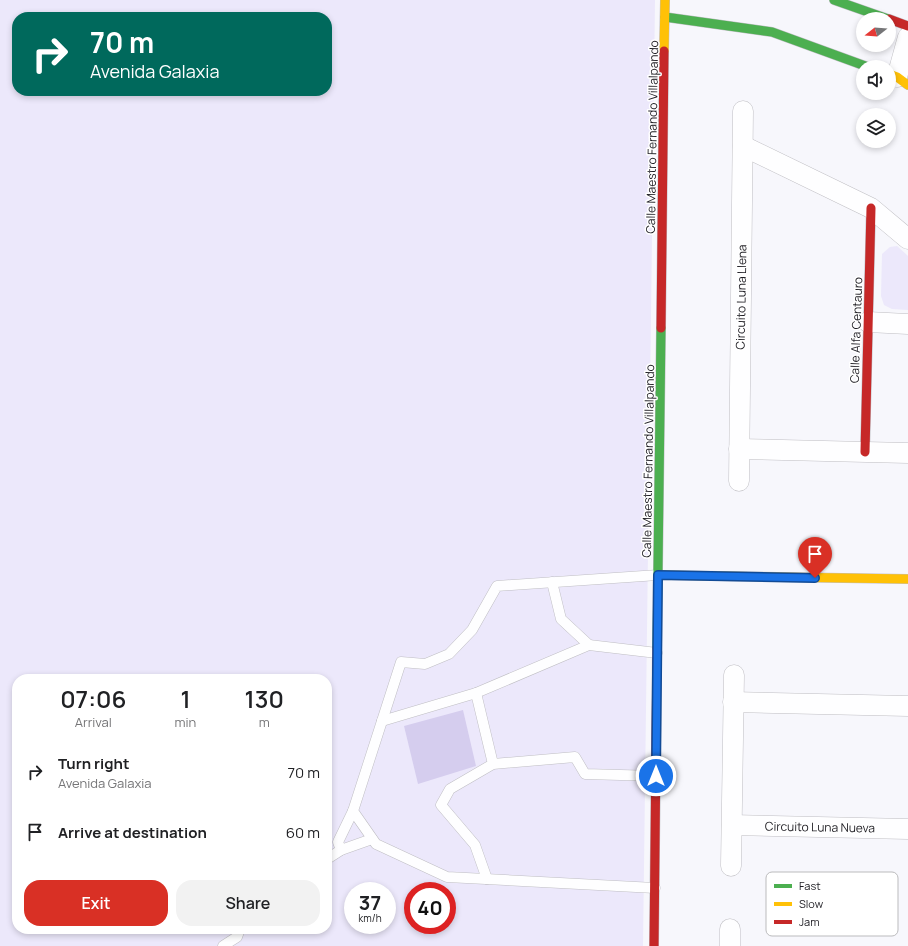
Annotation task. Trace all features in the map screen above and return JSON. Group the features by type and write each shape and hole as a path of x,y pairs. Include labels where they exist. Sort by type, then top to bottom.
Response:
{"street":[{"name":"Calle Maestro Fernando Villalpando","path":"654,946 665,0"},
{"path":"834,0 869,12"},
{"path":"665,17 772,32 856,63"},
{"path":"896,22 908,26"},
{"path":"898,79 908,37"},
{"name":"Circuito Luna Llena","path":"739,481 743,111"},
{"path":"743,146 871,208 908,239"},
{"name":"Calle Alfa Centauro","path":"865,452 871,208"},
{"path":"868,322 908,324"},
{"path":"739,449 908,453"},
{"path":"658,575 908,579"},
{"path":"732,866 734,675"},
{"path":"734,702 908,706"},
{"name":"Circuito Luna Nueva","path":"732,825 908,828"}],"lane":[{"path":"341,850 338,842 353,811 401,662 426,664 449,654 472,630 497,586 658,575"},
{"path":"552,582 561,619 589,645"},
{"path":"382,721 476,693 589,645 657,654"},
{"path":"476,693 492,764"},
{"path":"487,879 475,845 442,805 450,789 492,764 575,757 585,774 656,776"},
{"path":"353,811 376,844 447,877 655,888"},
{"path":"332,856 341,850 372,838"},
{"path":"222,946 237,937 238,934"}],"shaded area":[{"path":"0,0 655,0 643,946 0,946"},
{"path":"897,246 908,256 908,310 892,309 884,305 881,296 882,254 890,247"},
{"path":"463,710 476,766 418,784 404,726"}],"traffic: fast":[{"path":"834,0 868,12"},
{"path":"665,17 772,32 856,63"},
{"path":"657,648 661,328"}],"traffic: slow":[{"path":"664,51 665,0"},
{"path":"896,77 908,85"},
{"path":"658,575 908,579"}],"traffic: jam":[{"path":"896,22 908,26"},
{"path":"661,328 664,51"},
{"path":"865,452 871,208"},
{"path":"654,946 657,648"}],"route":[{"path":"656,776 658,575 815,578"}]}
